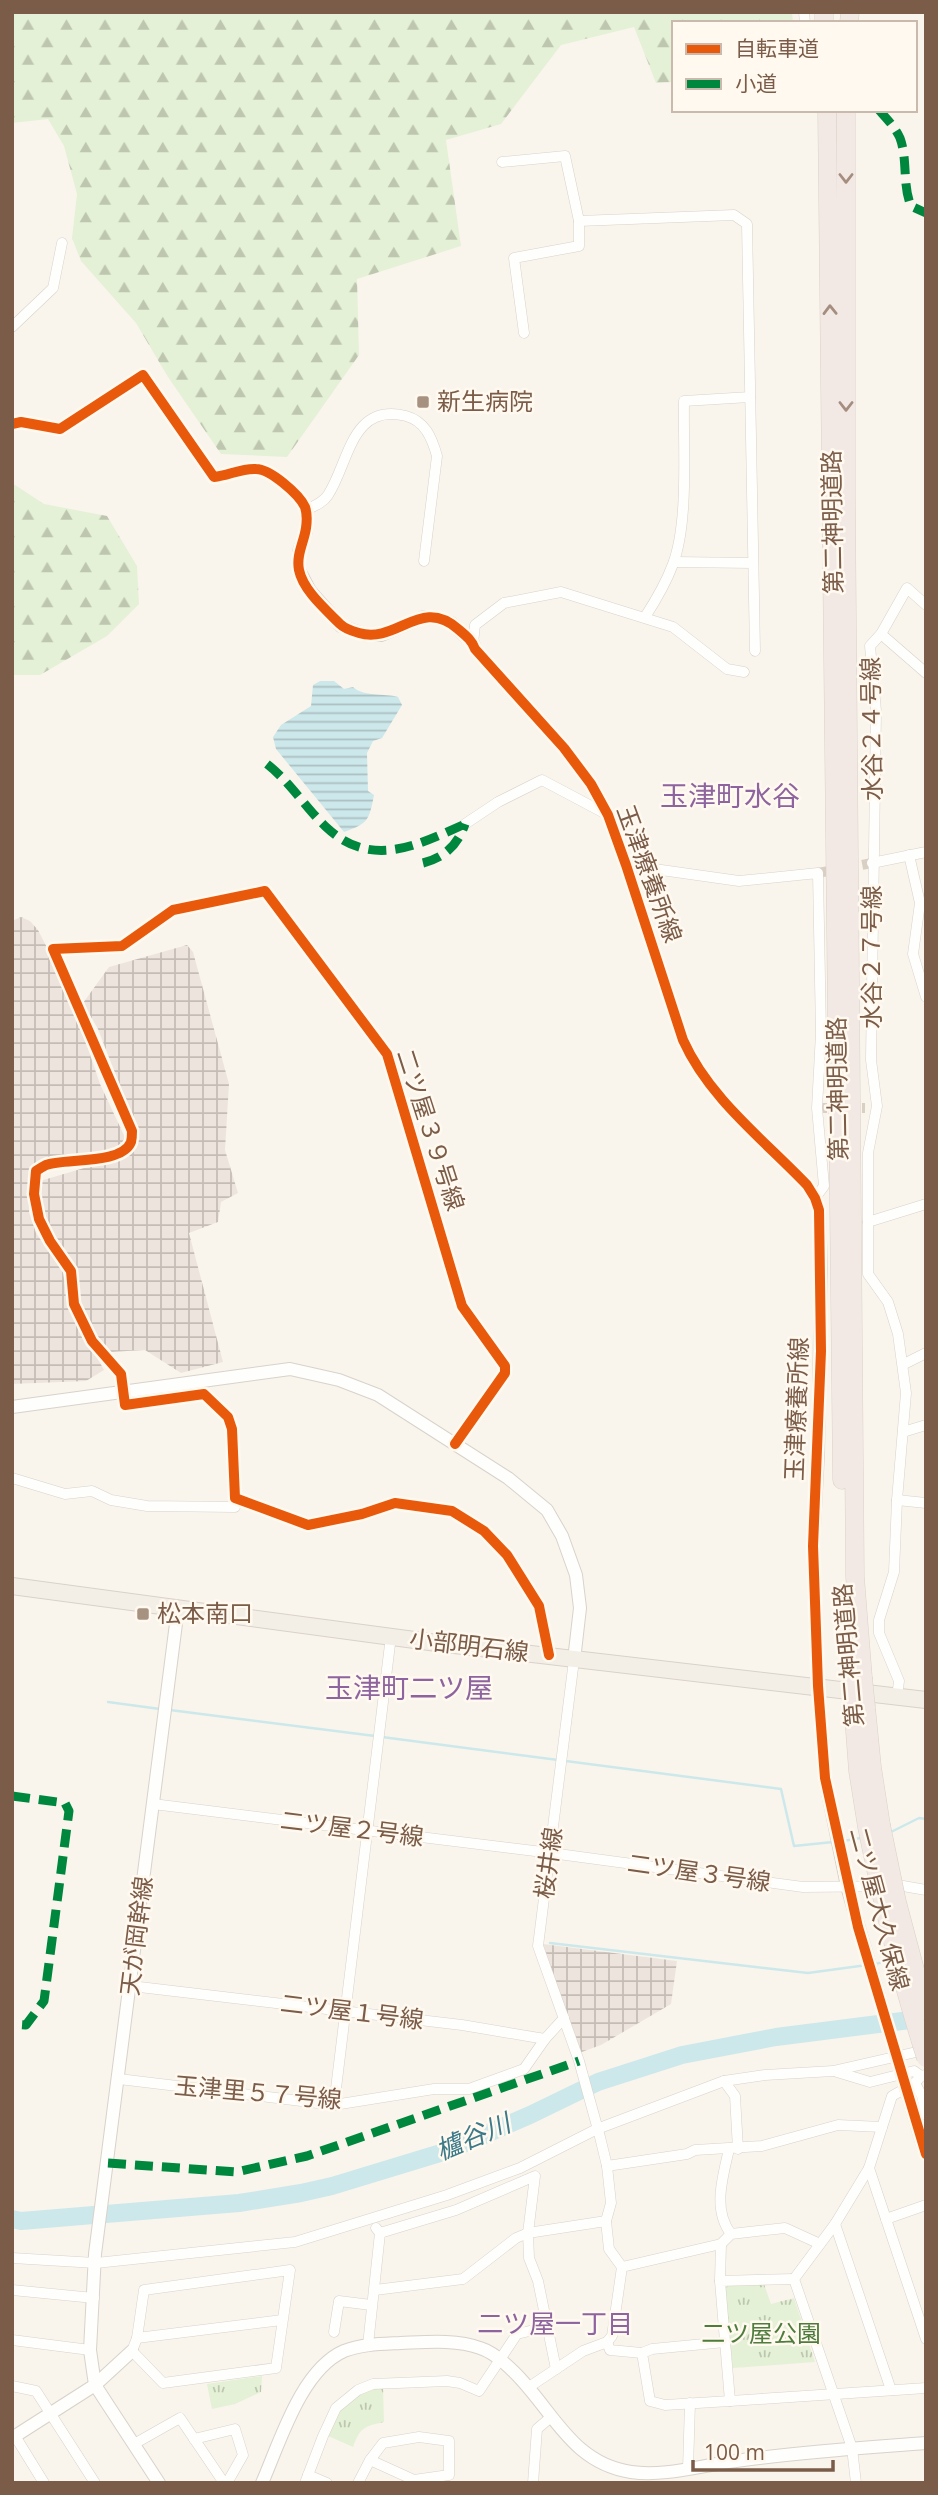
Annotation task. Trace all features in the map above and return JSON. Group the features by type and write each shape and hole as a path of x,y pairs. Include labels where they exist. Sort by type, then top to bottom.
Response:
{"highway":[{"name":"第二神明道路","path":"827,112 843,1578 860,1706 872,1767 874,1826 882,1903 921,2072"},
{"name":"第二神明道路","path":"846,112 846,512 857,1677"},
{"name":"第二神明道路","path":"874,1826 926,2011"}],"main road":[{"name":"小部明石線","path":"12,1586 574,1660 926,1700"}],"street":[{"path":"502,162 565,156 579,221 579,246 514,258 524,333"},
{"path":"579,221 734,215 747,224 754,651"},
{"path":"12,327 53,288 62,243"},
{"path":"12,424 21,422 60,429 143,375 214,477 258,469 284,485 300,499 306,510 322,502 328,495 347,451 364,424 378,416 392,414 410,418 420,422 427,431 437,456 424,561"},
{"path":"645,617 658,597 674,562 682,523 684,401 750,397"},
{"name":"玉津療養所線","path":"306,510 306,531 299,552 299,570 310,591 341,626 366,635 382,635 424,617 452,623 473,643 475,649 564,748 592,784 608,815 692,1060 716,1094 807,1185 816,1198 819,1210 821,1272 818,1454 813,1546 818,1686"},
{"path":"674,562 753,562"},
{"name":"水谷２４号線","path":"872,863 876,711 870,646 881,634 907,589 926,605"},
{"path":"473,643 475,625 504,603 561,592 673,627 727,670 744,672"},
{"path":"881,634 926,673"},
{"path":"465,824 498,802 542,780 608,815"},
{"name":"水谷２７号線","path":"877,1105 871,1060 872,863 926,852"},
{"path":"909,855 920,904 913,954 926,995"},
{"name":"玉津療養所線","path":"626,865 739,881 818,873 821,1033 817,1108 824,1186 816,1198"},
{"name":"二ツ屋３９号線","path":"124,1391 121,1374 92,1341 74,1304 71,1271 50,1241 39,1219 34,1194 36,1171 47,1164 98,1159 117,1153 131,1142 132,1130 53,948 122,946 173,910 265,891 387,1054 463,1306 505,1366 505,1373 455,1444"},
{"path":"865,1108 877,1105 868,1153 868,1273 888,1302 904,1364 906,1393 894,1572 879,1620 879,1633 899,1681 897,1697"},
{"path":"868,1222 926,1205"},
{"path":"904,1364 926,1353"},
{"path":"12,1407 290,1369 339,1380 378,1395 508,1479 547,1510 562,1536 576,1575 580,1608 574,1660"},
{"path":"12,1478 65,1494 92,1491 111,1500 147,1506 235,1507 232,1429 228,1417 204,1394 125,1405 124,1391"},
{"path":"903,1432 926,1425"},
{"path":"236,1497 309,1525 362,1514 395,1503 452,1511 484,1531 507,1555 539,1606 549,1656"},
{"path":"897,1500 926,1503"},
{"name":"天が岡幹線","path":"95,2385 90,2350 96,2259 178,1608"},
{"path":"334,2105 391,1636"},
{"name":"桜井線","path":"574,1660 538,1947 579,2061 607,2166 611,2203 606,2221 609,2249 622,2267"},
{"name":"二ツ屋大久保線","path":"818,1686 825,1778 848,1886 926,2154"},
{"name":"二ツ屋２号線","path":"153,1804 551,1853"},
{"name":"二ツ屋３号線","path":"551,1853 803,1887 903,1886 926,1890"},
{"name":"二ツ屋１号線","path":"131,1986 462,2025 545,2039"},
{"path":"545,2039 564,2018"},
{"name":"玉津里５７号線","path":"119,2079 334,2105 433,2089 470,2089 524,2069 545,2039"},
{"path":"12,2258 96,2259 295,2242 369,2220 520,2168 596,2125 724,2081 765,2075 833,2071 926,2050"},
{"path":"833,2071 870,2082 921,2072"},
{"path":"921,2072 926,2115"},
{"path":"794,2279 835,2224 869,2168 892,2096 921,2072"},
{"path":"724,2081 735,2096 734,2149 720,2196 724,2224 732,2234"},
{"path":"607,2166 687,2154 695,2150 762,2146 838,2125 882,2127"},
{"path":"869,2168 926,2339"},
{"path":"380,2233 456,2210 535,2176 528,2233 529,2258 538,2281 545,2327 556,2369"},
{"path":"886,2219 926,2205"},
{"path":"368,2345 380,2233 369,2220"},
{"path":"375,2290 463,2279 516,2238 528,2233 606,2221"},
{"path":"835,2224 891,2390"},
{"path":"529,2387 583,2351 607,2343 612,2336 622,2267 721,2244 732,2234 785,2228 820,2244"},
{"path":"721,2244 720,2281 730,2401"},
{"path":"44,2483 14,2437 95,2385 132,2351 138,2338 144,2290 290,2270 276,2368 163,2383 132,2351"},
{"path":"720,2281 794,2279"},
{"path":"794,2279 852,2448 856,2483"},
{"path":"12,2290 94,2298"},
{"path":"334,2332 339,2301 371,2305"},
{"path":"138,2338 282,2320"},
{"path":"327,2483 307,2479 336,2408 358,2390 373,2384 447,2381 479,2391 517,2334 545,2327"},
{"path":"12,2340 90,2350"},
{"path":"607,2343 610,2350 642,2353 652,2349 725,2342"},
{"path":"262,2483 304,2388 316,2371 344,2351 368,2345 463,2344 481,2348 501,2359 529,2387 579,2448 595,2461 633,2472 688,2469 852,2448 926,2443"},
{"path":"642,2353 650,2401 665,2405 926,2388"},
{"path":"95,2385 159,2483"},
{"path":"12,2386 36,2390 96,2483"},
{"path":"687,2483 690,2403"},
{"path":"533,2483 537,2429 551,2417"},
{"path":"134,2444 180,2418 194,2439 225,2483 243,2455 236,2429 194,2439"},
{"path":"358,2483 370,2460 383,2443 419,2437 449,2441 450,2475 414,2482 370,2460"}],"shaded area":[{"path":"21,917 30,921 38,930 67,987 100,1084 128,1144 99,1155 55,1157 33,1164 29,1212 36,1233 63,1272 68,1306 104,1370 86,1381 12,1384 12,921"},
{"path":"187,945 193,952 229,1084 225,1150 238,1193 221,1202 218,1222 189,1233 223,1362 181,1373 145,1350 109,1352 97,1343 75,1300 71,1269 46,1228 39,1203 40,1181 128,1155 136,1145 137,1130 98,1029 83,1003 109,967"},
{"path":"543,1944 677,1961 671,2004 601,2045 579,2053"}],"green space":[{"path":"12,12 792,12 793,21 672,21 672,82 656,83 634,27 561,45 501,124 446,140 461,246 357,279 359,355 287,457 221,454 168,377 136,323 81,261 72,238 77,194 64,146 48,119 12,123"},
{"path":"12,483 44,504 107,516 137,566 139,604 107,636 40,675 12,675"},
{"name":"二ツ屋公園","path":"764,2284 771,2304 794,2298 815,2362 733,2368 724,2289 729,2285"},
{"path":"262,2376 261,2392 235,2404 212,2409 207,2384"},
{"path":"383,2386 384,2422 364,2429 353,2447 326,2435 336,2416 348,2403 363,2393"}],"water":[{"path":"320,681 334,681 344,689 353,687 368,694 398,697 402,705 382,738 373,741 367,753 368,791 374,795 369,815 359,826 344,832 276,749 273,737 281,725 311,706 313,685"}],"waterway":[{"path":"108,1702 160,1709"},
{"path":"170,1710 375,1736"},
{"path":"382,1737 781,1789 794,1846 833,1842"},
{"path":"891,1832 919,1818 926,1819"},
{"path":"843,1841 861,1838"},
{"path":"550,1943 808,1973 867,1965"},
{"path":"874,1964 891,1961"},
{"name":"櫨谷川","path":"12,2219 21,2221 239,2203 301,2193 447,2151 598,2082 682,2055 776,2037 926,2018"}],"tunnel":[{"path":"818,873 872,863"},
{"path":"817,1108 865,1108"}],"marked path":[{"path":"881,112 900,138 911,206 926,213"},
{"path":"267,764 326,827 343,840 360,847 377,850 411,846 465,824"},
{"path":"423,863 437,858 449,849 465,824"},
{"path":"12,1796 65,1803 69,1811 44,2001 26,2025 12,2024"},
{"path":"108,2163 236,2172 307,2156 579,2061"}],"cycle path":[{"path":"12,424 21,422 60,429 143,375 214,477 245,470 262,470 284,483 302,502 307,520 299,559 301,577 315,599 342,626 373,635 432,617 445,620 466,636 564,748 591,784 608,815 683,1040 694,1061 722,1099 807,1185 815,1198 819,1210 821,1351 813,1546 818,1686 825,1778 858,1927 926,2154"},
{"path":"455,1444 505,1373 505,1366 462,1306 387,1054 265,891 173,910 122,946 53,949 132,1136 126,1149 105,1158 54,1163 42,1167 36,1171 34,1194 39,1219 50,1241 71,1271 74,1304 92,1341 121,1374 125,1405 204,1394 228,1417 232,1429 235,1498 308,1525 362,1514 395,1503 452,1511 484,1531 507,1555 539,1606 549,1655"}],"place":[{"name":"新生病院","path":"423,402"},
{"name":"松本南口","path":"143,1614"}],"district":[{"name":"玉津町水谷","path":"730,796"},
{"name":"玉津町二ツ屋","path":"409,1688"},
{"name":"二ツ屋一丁目","path":"555,2324"}]}
